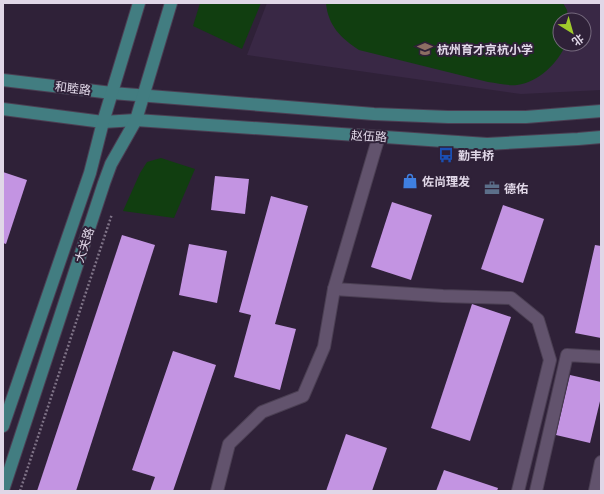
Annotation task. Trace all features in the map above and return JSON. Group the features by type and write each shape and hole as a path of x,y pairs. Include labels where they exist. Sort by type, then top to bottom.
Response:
{"main road":[{"name":"大关路","path":"3,426 78,204 90,173 103,122 139,3"},
{"name":"大关路","path":"3,490 111,164 136,120 171,3"},
{"name":"和睦路","path":"3,80 112,93 144,95"},
{"name":"赵伍路","path":"144,95 353,113 448,117 526,117 601,111"},
{"path":"3,109 103,122"},
{"name":"赵伍路","path":"103,122 136,120 487,144 601,137"}],"lane":[{"path":"217,491 229,444 262,412 303,396 324,347 334,289 379,136"},
{"path":"334,289 443,296 511,298 538,320 550,360 518,491"},
{"path":"536,491 567,355 601,357"},
{"path":"594,491 599,476 601,462"}],"path":[{"path":"20,491 112,214"}],"shaded area":[{"name":"杭州育才京杭小学","path":"267,3 601,3 601,90 521,94 247,55"}],"green space":[{"path":"200,3 261,3 242,49 193,26"},
{"path":"326,3 563,3 567,12 552,12 552,52 561,52 553,65 533,80 517,85 506,85 488,82 359,50 336,31 327,11"},
{"path":"161,158 195,169 174,218 123,211 140,173 147,162"}],"building":[{"path":"3,172 27,180 6,244 3,243"},
{"path":"215,176 249,179 245,214 211,210"},
{"path":"271,196 308,206 275,324 296,329 280,390 234,377 251,315 239,312"},
{"path":"392,202 432,215 411,280 371,267"},
{"path":"503,205 544,219 523,283 481,269"},
{"path":"122,235 155,245 76,491 37,491"},
{"path":"189,244 227,251 217,303 179,295"},
{"path":"595,245 601,246 601,338 575,333"},
{"path":"472,304 511,317 470,441 431,428"},
{"path":"173,351 216,365 173,491 150,491 155,477 132,470"},
{"path":"570,375 601,382 601,397 590,443 556,435"},
{"path":"346,434 387,448 372,491 326,491"},
{"path":"444,470 498,488 497,491 436,491"}],"place":[{"name":"杭州育才京杭小学","path":"425,49"},
{"name":"勤丰桥","path":"446,155"},
{"name":"佐尚理发","path":"410,181"},
{"name":"德佑","path":"492,188"}]}
